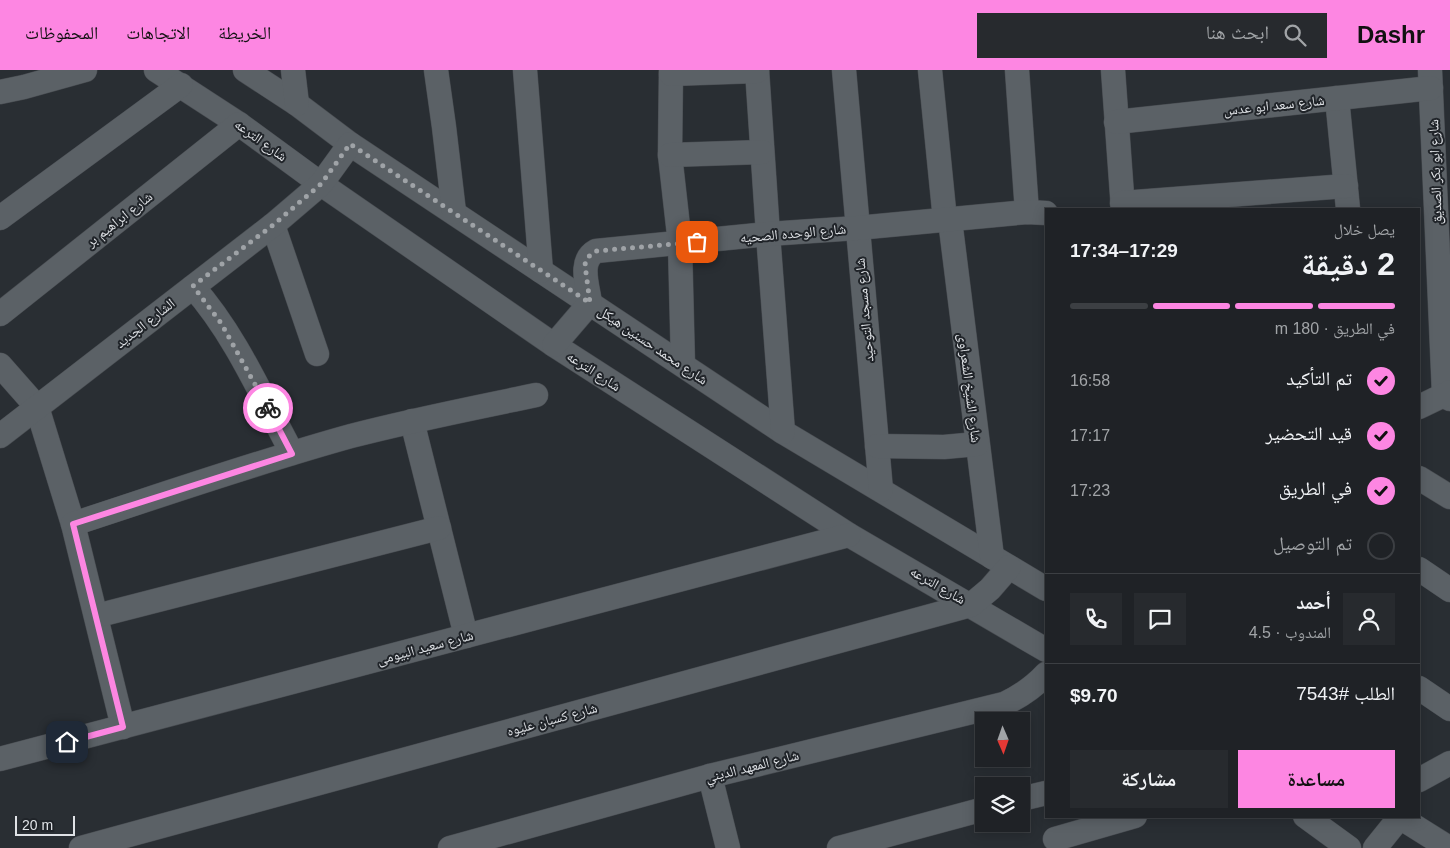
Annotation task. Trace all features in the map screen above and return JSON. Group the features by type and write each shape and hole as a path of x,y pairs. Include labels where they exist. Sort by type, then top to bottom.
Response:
{"street":[{"path":"0,92 85,70"},
{"name":"شارع الترعه","path":"156,70 239,124 321,184 554,345 849,534 971,604 1045,649"},
{"name":"شارع محمد حسنين هيكل","path":"245,70 297,104 350,144 783,432 1045,588"},
{"path":"293,70 297,104"},
{"path":"436,70 454,212"},
{"path":"525,70 541,271"},
{"name":"شارع مسجد التوحيد","path":"844,70 881,490"},
{"name":"شارع الشيخ الشعراوى","path":"930,70 947,220 977,444 1000,562"},
{"path":"1017,70 1036,213"},
{"path":"1113,70 1122,206 1347,198 1337,98"},
{"path":"683,365 680,244 670,156 671,72 757,71 783,432"},
{"name":"شارع سعد ابو عدس","path":"1116,122 1337,98 1431,79"},
{"name":"شارع ابو بكر الصديق","path":"1431,79 1444,236 1448,395"},
{"path":"0,218 181,85"},
{"name":"شارع ابراهيم بر","path":"0,314 239,124"},
{"name":"الشارع الجديد","path":"0,436 273,225 321,184 350,144"},
{"path":"670,156 762,152"},
{"name":"شارع الوحده الصحيه","path":"590,303 585,265 586,260 596,251 768,234 1036,213"},
{"path":"273,225 317,354"},
{"path":"193,286 213,310 229,336 292,454"},
{"path":"554,345 590,303"},
{"path":"0,365 37,407 73,524 123,727"},
{"path":"73,524 292,454 412,421 536,395"},
{"path":"1420,407 1448,395"},
{"path":"412,421 466,636"},
{"path":"877,446 927,447 977,444"},
{"path":"1420,479 1450,497"},
{"path":"96,616 439,528"},
{"name":"شارع سعيد البيومى","path":"0,759 849,534"},
{"name":"شارع كسبان عليوه","path":"81,848 146,840 971,604 990,589 1000,562"},
{"path":"1420,570 1450,590"},
{"name":"شارع المعهد الديني","path":"450,848 710,776 1004,704 1021,697 1045,675"},
{"path":"1420,689 1450,709"},
{"path":"1420,779 1450,763"},
{"path":"710,776 728,848"},
{"path":"1030,797 1045,793"},
{"path":"838,848 975,811"},
{"path":"1055,839 1128,818"},
{"path":"1308,818 1349,848"},
{"path":"1375,848 1398,818"},
{"path":"1401,818 1448,848"}],"way so far":[{"path":"268,408 229,336 213,310 193,286 273,225 321,184 350,144 590,303 585,265 588,256 592,253 596,251 697,242"}],"route":[{"path":"67,742 123,727 73,524 292,454 268,408"}]}
